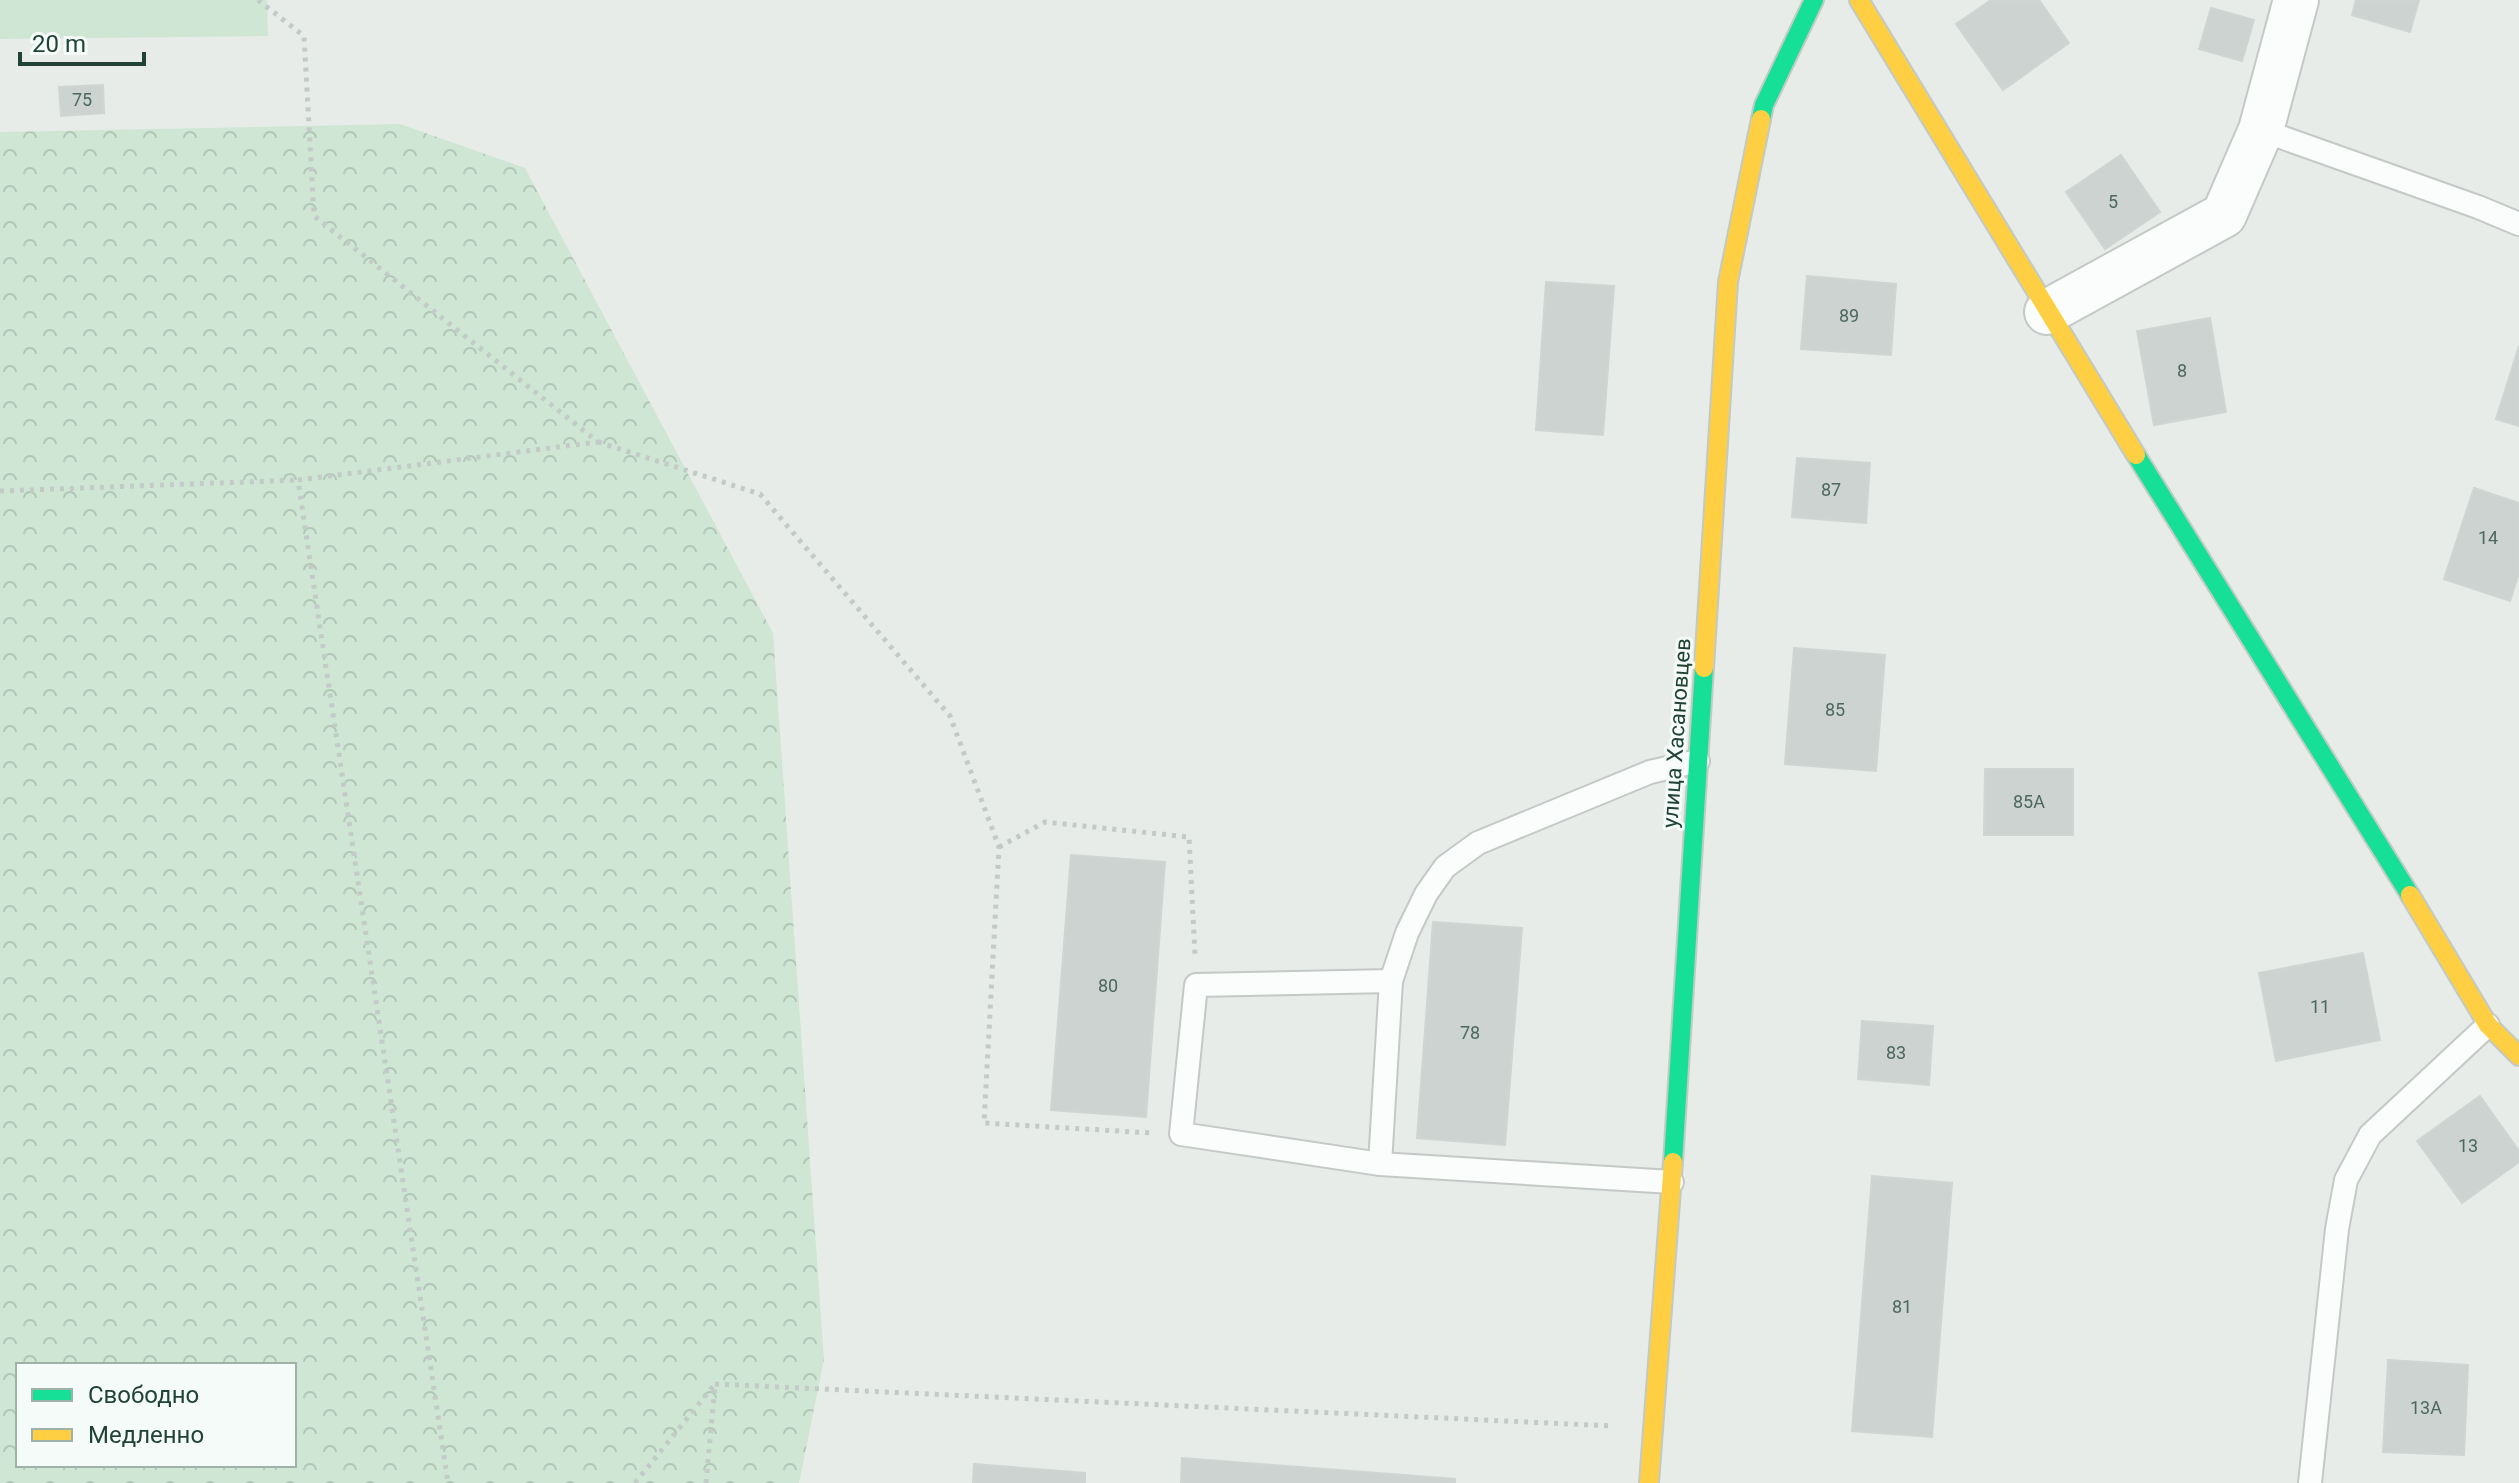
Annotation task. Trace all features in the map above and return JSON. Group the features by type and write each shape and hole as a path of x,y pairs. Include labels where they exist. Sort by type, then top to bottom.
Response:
{"street":[{"name":"улица Хасановцев","path":"1649,1483 1672,1182 1728,282 1764,105 1814,0"},
{"path":"1859,0 2047,312 2488,1025 2519,1056"},
{"path":"2047,312 2224,215 2261,130 2296,0"}],"lane":[{"path":"2261,130 2519,224"},
{"path":"1380,1164 1391,981 1407,933 1426,894 1445,867 1478,843 1636,778 1698,761"},
{"path":"1391,981 1196,985 1181,1134 1380,1164 1672,1182"},
{"path":"2310,1483 2337,1229 2346,1180 2370,1135 2488,1025"}],"path":[{"path":"258,0 304,36 314,216 598,442 760,494 950,716 999,847 984,1123 1181,1134"},
{"path":"0,491 298,480 598,442"},
{"path":"298,480 448,1483"},
{"path":"999,847 1045,822 1189,837 1196,985"},
{"path":"715,1384 1654,1428"},
{"path":"635,1483 715,1384"},
{"path":"706,1483 715,1384"}],"green space":[{"path":"0,0 267,0 268,36 0,39"},
{"path":"400,124 525,168 773,633 824,1360 799,1483 0,1483 0,132"}],"building":[{"path":"1991,0 2039,0 2069,43 2003,90 1956,24"},
{"path":"2356,0 2419,0 2410,32 2352,15"},
{"path":"2211,8 2254,20 2242,61 2199,49"},
{"path":"103,85 104,113 61,116 59,87"},
{"path":"2121,155 2160,212 2105,249 2066,192"},
{"path":"1807,276 1896,284 1891,355 1801,349"},
{"path":"1546,282 1614,286 1603,435 1536,430"},
{"path":"2210,318 2226,412 2154,425 2137,331"},
{"path":"2519,346 2519,426 2496,419"},
{"path":"1797,458 1870,463 1866,523 1792,517"},
{"path":"2474,488 2519,503 2519,573 2510,601 2444,579"},
{"path":"1794,648 1885,655 1876,771 1785,764"},
{"path":"1985,769 2073,769 2073,835 1984,835"},
{"path":"1071,855 1165,862 1146,1117 1051,1110"},
{"path":"1433,922 1522,928 1505,1145 1417,1138"},
{"path":"2363,953 2380,1040 2276,1061 2259,973"},
{"path":"1862,1021 1933,1026 1929,1085 1858,1079"},
{"path":"2480,1096 2519,1151 2519,1162 2462,1203 2417,1141"},
{"path":"1872,1176 1952,1183 1932,1437 1852,1431"},
{"path":"2388,1360 2468,1365 2464,1455 2383,1452"},
{"path":"1182,1458 1455,1479 1455,1483 1181,1483"},
{"path":"974,1464 1085,1473 1085,1483 973,1483"}],"traffic: fast":[{"path":"1761,119 1764,105 1814,0"},
{"path":"2136,455 2410,895"},
{"path":"1673,1162 1704,668"}],"traffic: slow":[{"path":"1859,0 2136,455"},
{"path":"1704,668 1728,282 1761,119"},
{"path":"2410,895 2488,1025 2519,1056"},
{"path":"1649,1483 1673,1162"}]}
